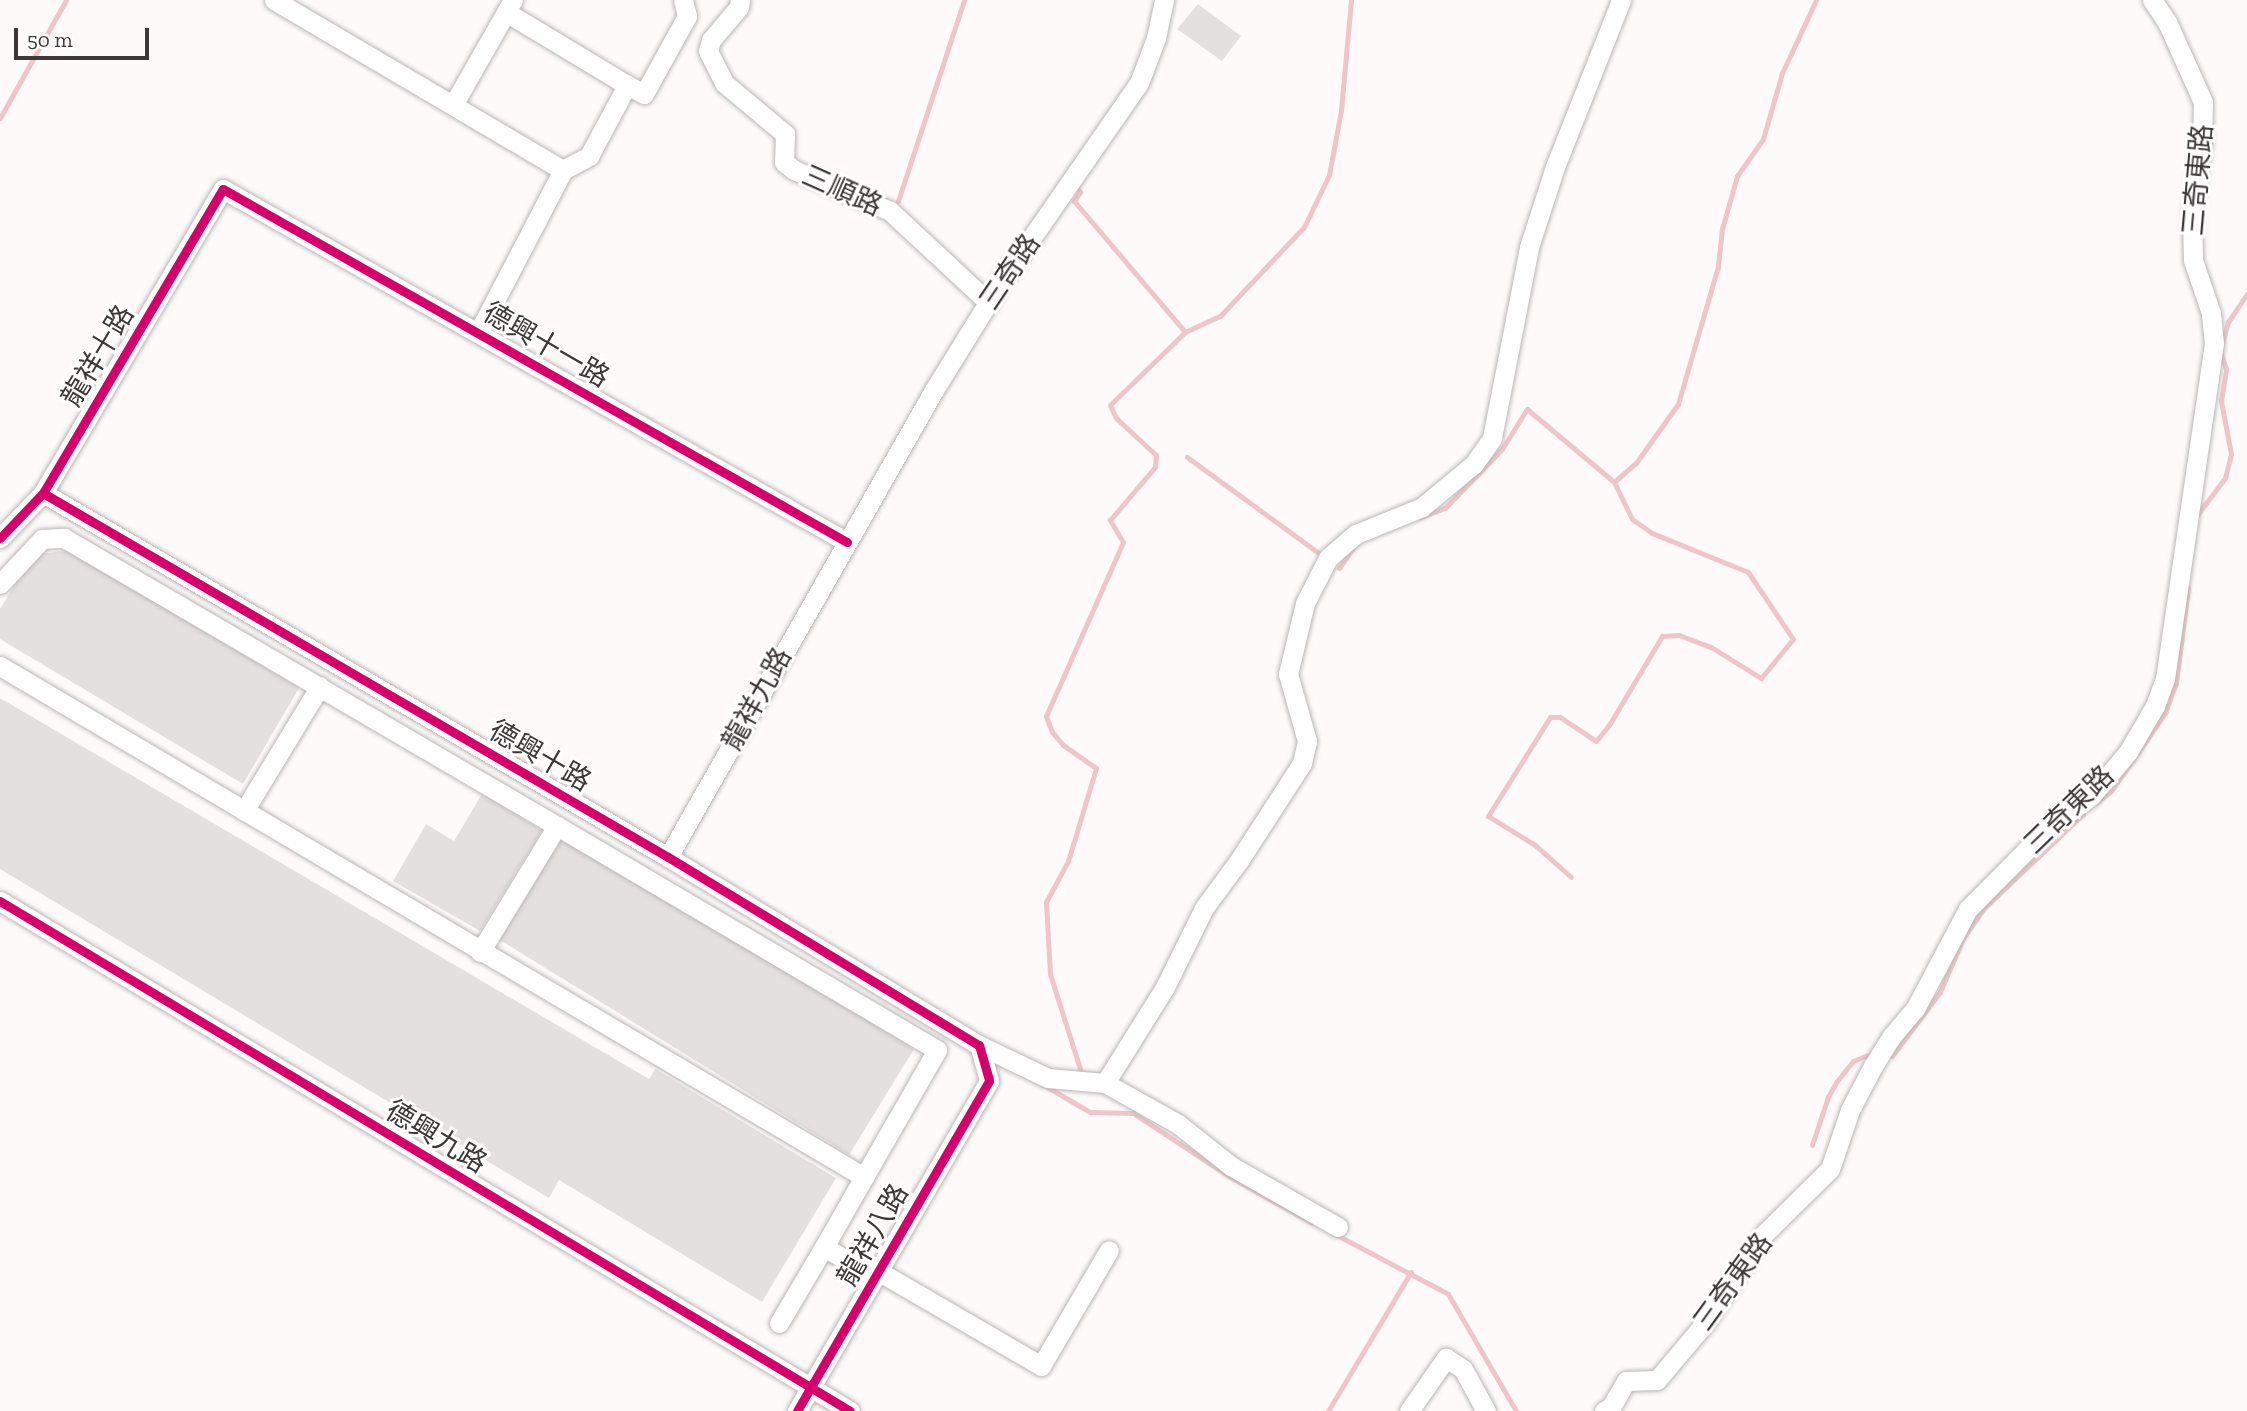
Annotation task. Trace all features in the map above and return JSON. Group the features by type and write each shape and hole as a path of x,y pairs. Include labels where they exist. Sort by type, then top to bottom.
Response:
{"street":[{"path":"274,0 563,170"},
{"path":"453,105 510,6 644,94 687,16 683,0"},
{"name":"三順路","path":"740,0 739,7 711,40 708,51 724,83 785,135 784,162 794,170 890,211 989,303"},
{"name":"三奇路","path":"847,542 934,390 989,303 1139,83 1156,38 1164,0"},
{"path":"1338,1227 1231,1167 1178,1125 1105,1083 1165,987 1204,908 1240,859 1302,763 1307,741 1288,674 1305,603 1328,558 1356,534 1422,507 1474,464 1492,438 1529,247 1555,167 1621,0"},
{"name":"三奇東路","path":"1604,1411 1611,1407 1626,1381 1657,1380 1705,1323 1763,1235 1830,1168 1850,1110 1873,1066 1915,1009 1968,909 2050,826 2091,796 2127,752 2155,706 2165,680 2214,342 2211,313 2193,260 2192,210 2202,145 2203,102 2167,22 2152,0"},
{"path":"478,332 563,170 589,156 627,85"},
{"name":"德興十一路","path":"223,189 847,542"},
{"name":"龍祥十路","path":"0,538 43,493 223,189"},
{"name":"德興十路","path":"43,493 668,857 979,1045 1048,1078 1105,1083"},
{"path":"0,584 41,540 64,538 937,1050 779,1323"},
{"name":"龍祥九路","path":"668,857 847,542"},
{"path":"0,666 864,1177"},
{"path":"244,811 320,686"},
{"path":"480,952 557,825"},
{"name":"德興九路","path":"0,901 850,1411"},
{"name":"龍祥八路","path":"797,1411 989,1081 979,1045"},
{"path":"824,1247 1041,1366 1109,1250"},
{"path":"1409,1411 1446,1358 1463,1369 1486,1411"}],"building":[{"path":"1198,4 1241,36 1222,61 1177,29"},
{"path":"70,550 299,688 243,784 0,639 0,609 33,555"},
{"path":"0,698 649,1079 655,1069 836,1178 762,1302 559,1180 549,1198 0,869"},
{"path":"482,794 542,831 480,931 393,881 426,824 454,841"},
{"path":"564,835 914,1049 849,1155 500,940"}],"waterway":[{"path":"0,118 66,0"},
{"path":"898,201 964,0"},
{"path":"1082,1075 1050,974 1046,902 1068,861 1096,768 1063,745 1052,732 1046,716 1123,542 1110,520 1155,467 1156,455 1116,418 1110,405 1185,332 1220,316 1304,227 1329,175 1341,110 1351,0"},
{"path":"1571,877 1535,845 1488,816 1550,717 1560,717 1596,741 1609,725 1662,636 1679,635 1711,647 1761,678 1793,639 1748,572 1652,533 1632,519 1614,482 1636,463 1678,404 1718,266 1722,229 1737,176 1763,139 1782,73 1816,0"},
{"path":"1075,184 1080,192 1074,201 1185,332"},
{"path":"2197,515 2225,478 2231,454 2221,401 2226,369 2220,351 2228,322 2247,294"},
{"path":"1421,517 1445,508 1502,449 1527,409 1614,482"},
{"path":"1187,457 1323,556"},
{"path":"1339,568 1353,548"},
{"path":"2096,803 2111,791 2165,713 2176,683 2188,588"},
{"path":"1892,1056 1940,992 1963,938 1983,909 2083,814"},
{"path":"1812,1145 1828,1097 1837,1081 1853,1061 1873,1053"},
{"path":"1042,1084 1090,1112 1133,1113 1229,1176 1312,1223"},
{"path":"1333,1233 1448,1294 1516,1411"},
{"path":"1328,1411 1411,1272"}],"cycle path":[{"path":"0,538 43,493 223,189 847,542"},
{"path":"43,493 668,857 979,1045 989,1081 797,1411"},
{"path":"0,901 850,1411"}]}
